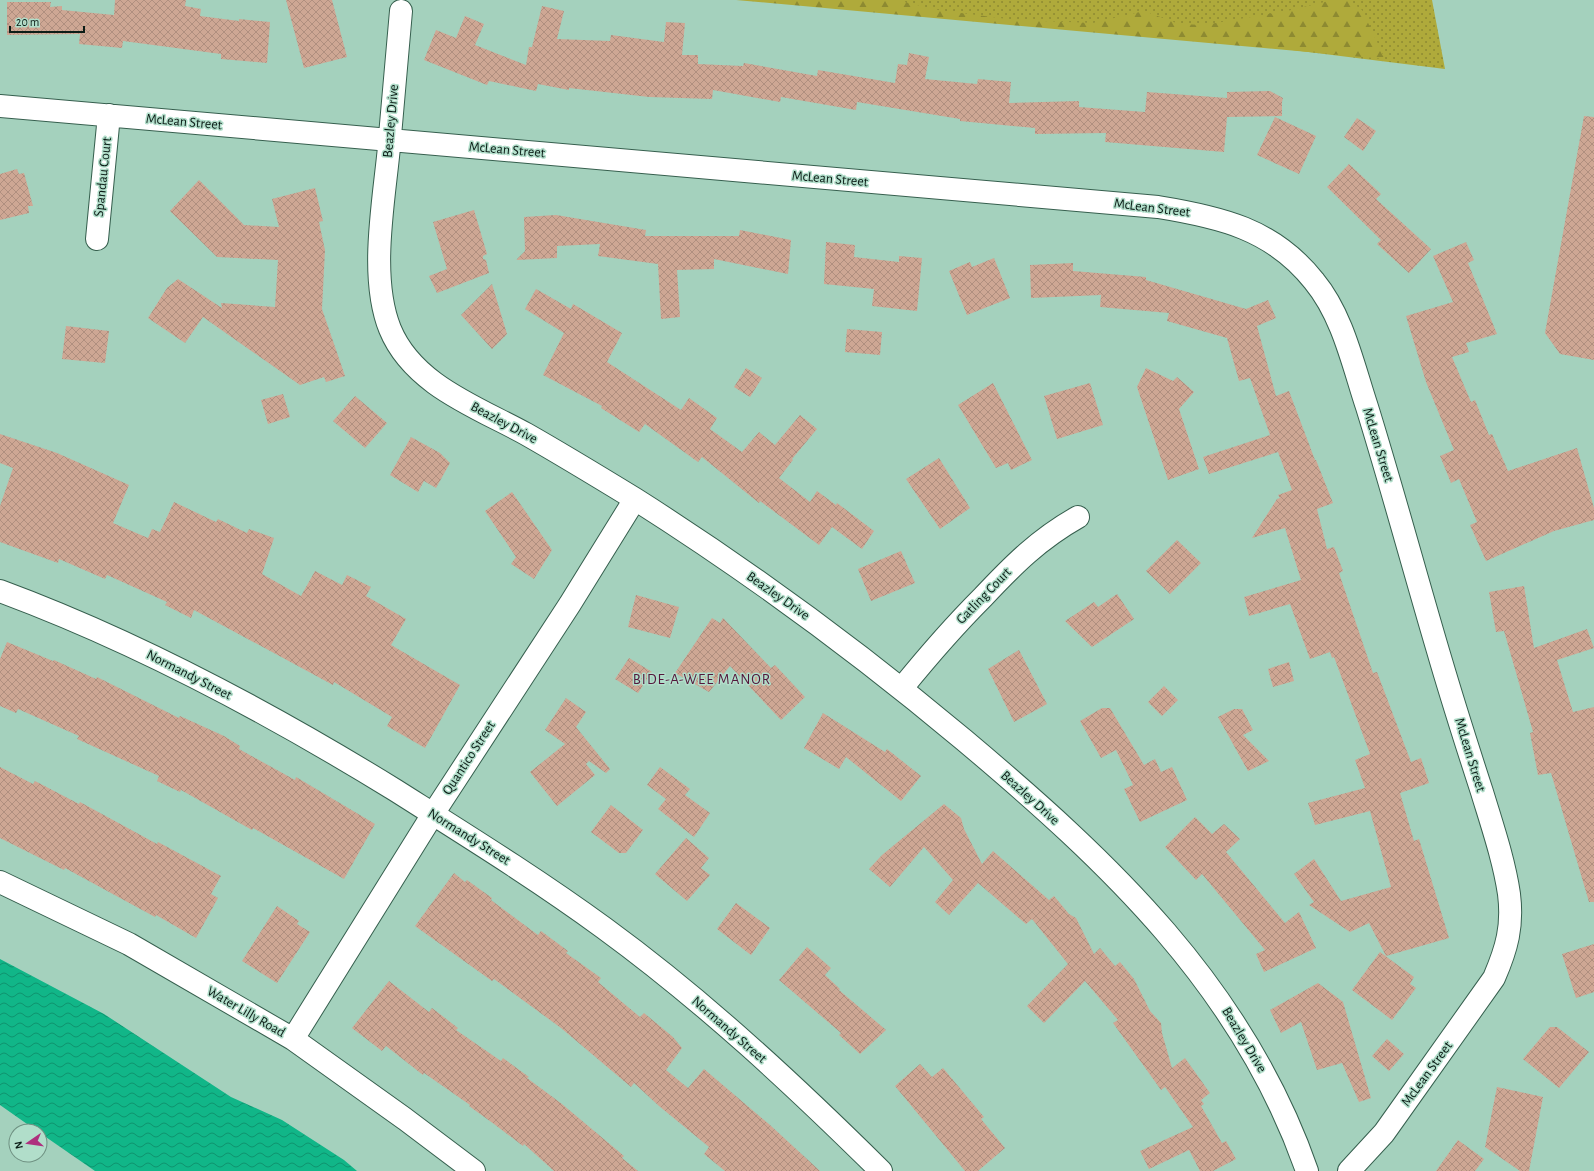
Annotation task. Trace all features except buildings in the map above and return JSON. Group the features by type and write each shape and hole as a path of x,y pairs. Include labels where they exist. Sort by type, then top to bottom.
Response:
{"street":[{"name":"Beazley Drive","path":"401,11 380,238 380,278 384,310 390,330 403,352 417,368 458,399 516,429 635,499 790,603 902,688 1013,782 1118,880 1159,924 1198,970 1237,1025 1276,1094 1308,1171"},
{"name":"McLean Street","path":"0,106 893,186 1036,196 1158,207 1200,214 1242,227 1271,241 1295,260 1316,282 1331,308 1348,347 1380,449 1441,660 1493,829 1508,892 1511,916 1505,953 1494,978 1384,1133 1349,1171"},
{"name":"Spandau Court","path":"97,238 109,115"},
{"name":"Quantico Street","path":"293,1039 433,814 570,604 635,499"},
{"name":"Gatling Court","path":"902,688 945,636 1007,571 1034,545 1078,517"},
{"name":"Normandy Street","path":"0,591 50,610 156,658 260,711 342,758 516,866 605,929 694,999 801,1092 881,1171"},
{"name":"Water Lilly Road","path":"0,882 129,944 293,1039 405,1119 474,1171"}],"green space":[{"path":"736,0 896,0 938,10 1015,20 1093,23 1144,11 1179,24 1204,25 1287,11 1333,0 1348,0 1362,10 1385,59"},
{"path":"777,0 1432,0 1445,69 1173,35"}],"water":[{"path":"0,959 104,1014 231,1097 282,1120 344,1160 357,1171 95,1171 48,1139 48,1123 26,1123 0,1105"}],"district":[{"name":"BIDE-A-WEE MANOR","path":"702,679"}]}
